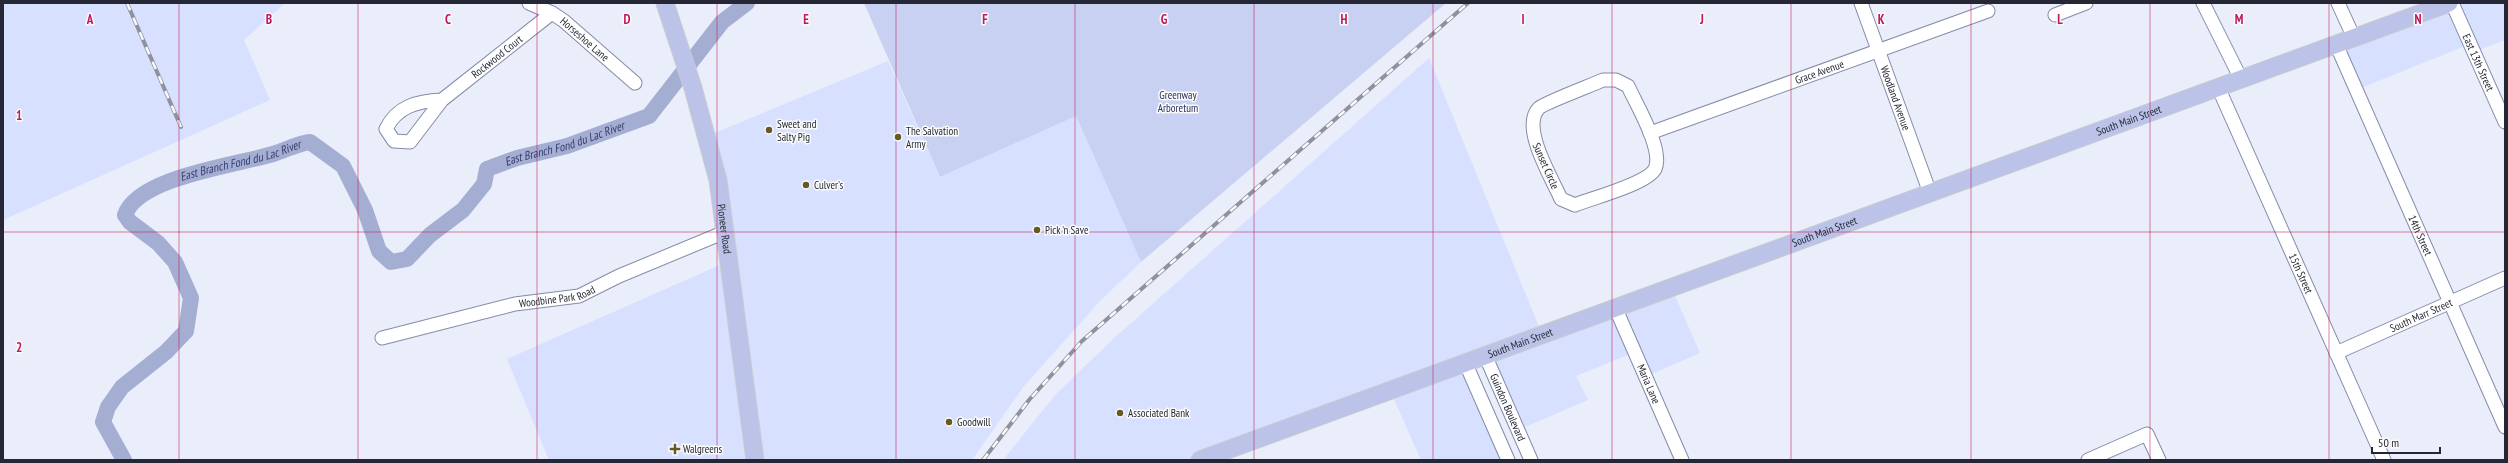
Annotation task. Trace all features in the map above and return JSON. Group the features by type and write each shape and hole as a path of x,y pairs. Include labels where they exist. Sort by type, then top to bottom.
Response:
{"main road":[{"name":"Pioneer Road","path":"665,3 693,88 716,174 755,460"},
{"name":"South Main Street","path":"1203,459 1615,307 2451,3"}],"street":[{"name":"Horseshoe Lane","path":"529,3 552,12 635,83"},
{"name":"Woodland Avenue","path":"1861,3 1930,193"},
{"path":"2055,15 2086,3"},
{"path":"2203,3 2241,79"},
{"path":"2338,3 2354,38"},
{"name":"East 13th Street","path":"2451,3 2505,122"},
{"name":"Grace Avenue","path":"1650,134 1988,11"},
{"name":"Rockwood Court","path":"442,100 552,12"},
{"name":"14th Street","path":"2336,44 2505,427"},
{"name":"Sunset Circle","path":"1603,80 1616,80 1628,86 1650,134 1657,151 1655,169 1644,179 1575,205 1561,199 1533,136 1532,121 1539,108 1603,80"},
{"name":"15th Street","path":"2218,88 2384,460"},
{"name":"Woodbine Park Road","path":"382,338 515,304 576,297 619,276 725,232"},
{"name":"South Marr Street","path":"2336,353 2449,301 2505,278"},
{"name":"Maria Lane","path":"1615,307 1682,460"},
{"name":"Guindon Boulevard","path":"1485,355 1531,460"},
{"name":"Guindon Boulevard","path":"1465,362 1508,460"},
{"path":"2088,460 2146,434 2159,460"}],"shaded area":[{"path":"3,3 285,3 244,40 270,100 3,220"},
{"path":"2449,3 2505,3 2505,40 2474,52 2470,44 2356,90 2336,44"},
{"path":"1429,58 1542,334 1671,287 1700,353 1645,377 1632,347 1628,355 1576,376 1588,400 1518,430 1485,355 1465,362 1508,460 1421,460 1390,390 1205,460 1003,460 1055,395 1112,340"},
{"path":"888,61 940,177 1076,116 1141,262 1100,301 1024,386 972,460 549,460 507,359 729,261 707,136"}],"green space":[{"name":"Greenway Arboretum","path":"864,3 1446,3 1141,262 1076,116 940,177"}],"waterway":[{"name":"East Branch Fond du Lac River","path":"124,460 103,422 108,407 122,387 166,352 186,331 191,298 175,262 158,243 130,222 125,215 134,202 149,191 190,174 273,154 310,142 343,166 365,210 379,251 391,262 407,259 430,235 463,210 484,184 487,169 517,158 567,146 649,116 722,22 747,3"}],"railway":[{"path":"127,3 181,127"},
{"path":"983,460 1029,400 1082,341 1468,3"}],"place":[{"name":"Sweet and Salty Pig","path":"769,130"},
{"name":"The Salvation Army","path":"898,137"},
{"name":"Culver's","path":"806,185"},
{"name":"Pick 'n Save","path":"1037,230"},
{"name":"Associated Bank","path":"1120,413"},
{"name":"Goodwill","path":"949,422"},
{"name":"Walgreens","path":"675,449"}]}
